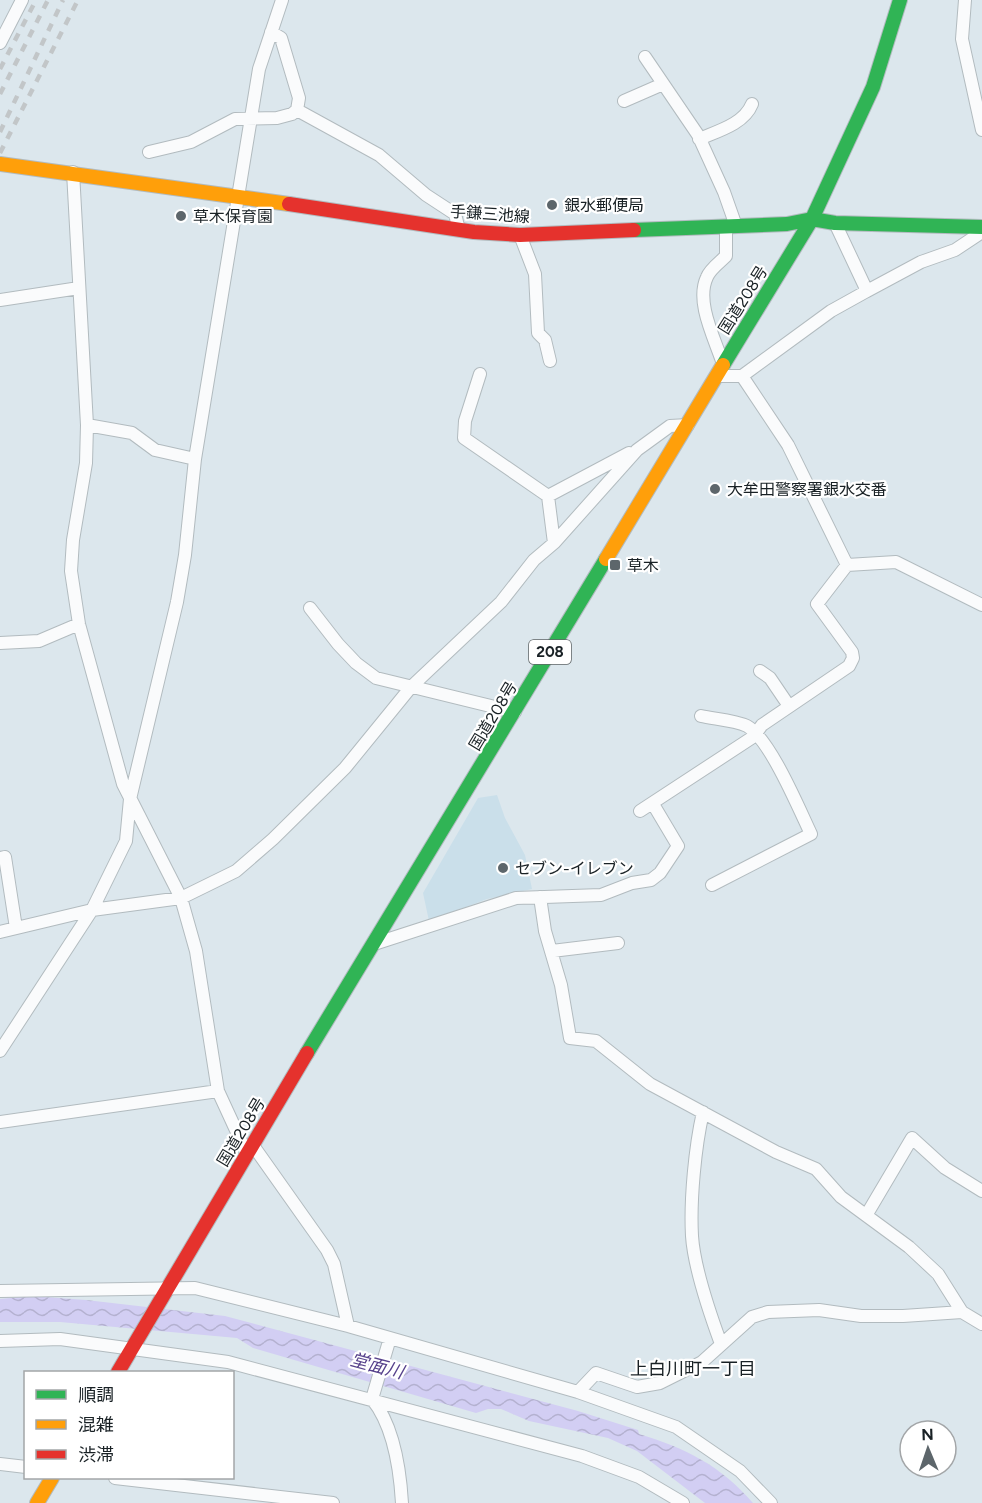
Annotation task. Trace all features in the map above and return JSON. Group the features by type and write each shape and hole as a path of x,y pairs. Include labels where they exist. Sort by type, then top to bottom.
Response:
{"main road":[{"name":"国道208号","path":"119,1371 249,1149 812,219 873,87 900,0"},
{"name":"手鎌三池線","path":"0,164 236,195 459,230 520,235 787,224 812,219 835,223 982,227"},
{"path":"37,1503 51,1479"}],"street":[{"path":"0,43 22,0"},
{"path":"0,1051 92,910 126,841 130,799 177,602 185,555 195,459 236,195 259,69 282,0"},
{"path":"965,0 962,39 982,130"},
{"path":"148,152 191,142 235,119 277,118 292,114 297,110 299,98 281,38 272,32"},
{"path":"645,57 699,139 724,192 731,226 726,256 707,275 703,288 704,303 720,370 742,376 788,445 847,565"},
{"path":"624,102 663,84"},
{"path":"699,139 737,122 748,114 752,105"},
{"path":"297,110 379,155 426,195 455,214 459,230"},
{"path":"73,172 87,425 86,463 73,540 71,571 79,624 123,784 181,898 196,951 218,1091 249,1149 327,1250 334,1264 348,1326"},
{"path":"835,223 867,291"},
{"path":"742,376 831,311 921,262 955,250 977,238 982,232"},
{"path":"520,235 535,274 538,333 545,340 550,361"},
{"path":"0,300 79,288"},
{"path":"480,374 465,421 464,438 548,496 554,543"},
{"path":"548,496 636,450 670,426 689,424"},
{"path":"87,425 132,433 155,450 195,459"},
{"path":"0,932 92,910 181,898 236,871 273,839 345,768 411,687 501,602 534,560 554,543 636,450"},
{"path":"640,811 849,666 853,658 852,652 817,604 847,565 896,562 982,605"},
{"path":"310,608 356,663 376,678 515,712"},
{"path":"0,643 39,641 79,624"},
{"path":"760,671 770,678 789,706"},
{"path":"701,716 746,725 755,733 786,780 811,834 712,885"},
{"path":"373,944 430,928 516,898 601,894 651,880 660,873 678,846 653,804"},
{"path":"0,858 5,857 16,928"},
{"path":"540,897 545,930 561,984 570,1038 596,1041 650,1084 776,1152 816,1169 841,1197 867,1214 938,1274 962,1312 982,1324"},
{"path":"552,951 618,943"},
{"path":"0,1122 218,1091"},
{"path":"703,1112 697,1138 692,1237 710,1316 721,1344"},
{"path":"867,1214 912,1138 945,1168 982,1191"},
{"path":"0,1291 195,1288 348,1326 578,1392 676,1427 740,1471 771,1503"},
{"path":"578,1392 596,1373 637,1387 660,1383 702,1362 752,1317 768,1312 819,1310 861,1316 903,1316 962,1312"},
{"path":"372,1399 390,1338"},
{"path":"0,1341 60,1339 133,1347 228,1362 372,1399 614,1467 639,1477 683,1503"},
{"path":"372,1399 384,1414 401,1476 402,1503"},
{"path":"0,1464 24,1467"},
{"path":"125,1479 333,1503"}],"shaded area":[{"path":"497,795 505,818 525,855 532,889 487,899 429,921 423,893 478,798"}],"water":[{"name":"堂面川","path":"31,1296 225,1316 578,1411 638,1430 639,1434 687,1452 728,1479 753,1503 705,1503 637,1451 608,1438 529,1421 501,1409 488,1409 476,1413 253,1348 237,1338 60,1322 0,1322 0,1299"}],"railway":[{"path":"0,69 36,0"},
{"path":"0,94 48,0"},
{"path":"0,132 63,0"},
{"path":"0,153 78,0"}],"traffic: fast":[{"path":"723,365 812,219 873,87 900,0"},
{"path":"634,230 787,224 812,219 835,223 982,227"},
{"path":"307,1053 606,559"}],"traffic: slow":[{"path":"0,164 289,204"},
{"path":"606,559 723,365"},
{"path":"37,1503 51,1479"}],"traffic: jam":[{"path":"289,204 474,232 520,235 634,230"},
{"path":"119,1371 307,1053"}],"place":[{"name":"銀水郵便局","path":"552,205"},
{"name":"草木保育園","path":"181,216"},
{"name":"大牟田警察署銀水交番","path":"715,489"},
{"name":"草木","path":"615,565"},
{"name":"セブン-イレブン","path":"503,868"}],"district":[{"name":"上白川町一丁目","path":"693,1369"}]}
